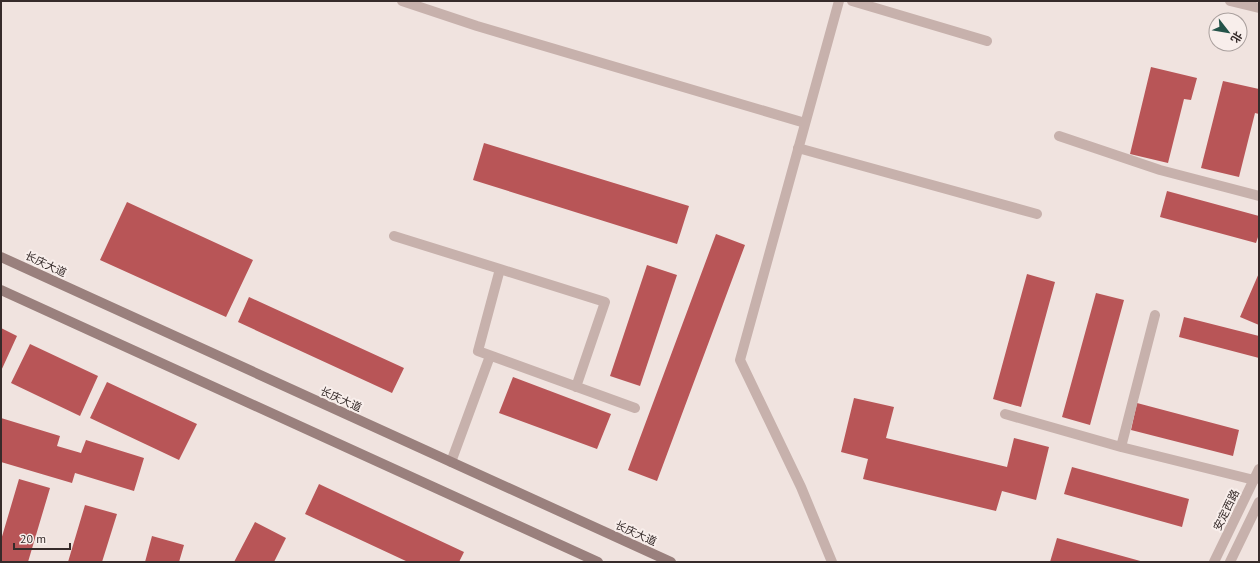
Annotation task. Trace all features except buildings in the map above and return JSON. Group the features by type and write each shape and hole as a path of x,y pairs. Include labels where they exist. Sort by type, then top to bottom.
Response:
{"main road":[{"name":"长庆大道","path":"1,257 671,562"},
{"path":"1,290 598,562"}],"street":[{"path":"402,1 477,26 805,123"},
{"path":"832,562 801,487 740,360 839,1"},
{"path":"852,1 987,41"},
{"path":"1230,1 1259,8"},
{"path":"1060,136 1160,170 1259,196"},
{"path":"798,148 1037,214"},
{"path":"394,236 605,302 576,387"},
{"path":"500,269 478,351 635,408"},
{"path":"1121,447 1155,315"},
{"path":"451,462 490,356"},
{"path":"1005,414 1121,447 1254,480"},
{"name":"安定西路","path":"1214,562 1259,469"},
{"path":"1230,562 1259,502"}]}
